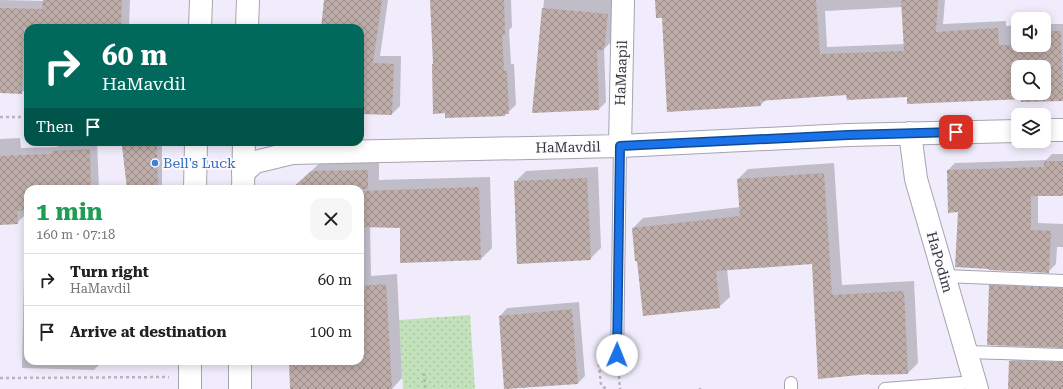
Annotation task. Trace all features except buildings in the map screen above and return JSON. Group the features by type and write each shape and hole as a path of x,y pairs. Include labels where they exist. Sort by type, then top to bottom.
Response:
{"street":[{"path":"200,24 201,0"},
{"path":"247,24 248,0"},
{"name":"HaMaapil","path":"620,146 623,0"},
{"path":"1051,130 1063,130"},
{"name":"HaMavdil","path":"243,181 255,162 292,153 620,146 910,133 1011,131"},
{"name":"HaPodim","path":"910,133 916,179 976,386"},
{"path":"195,185 196,146"},
{"path":"243,181 244,146"},
{"path":"240,365 240,389"}],"lane":[{"path":"620,146 617,360 624,359"},
{"path":"944,276 1063,281"},
{"path":"966,352 1063,355"},
{"path":"885,389 976,386"}],"path":[{"path":"0,117 24,117"},
{"path":"424,373 425,389"},
{"path":"0,378 190,376"},
{"path":"600,376 601,385 606,389"}],"green space":[{"path":"470,315 475,389 403,389 399,320"}],"place":[{"name":"Bell's Luck","path":"155,163"}],"route":[{"path":"617,355 620,146 848,135 956,132"}]}
